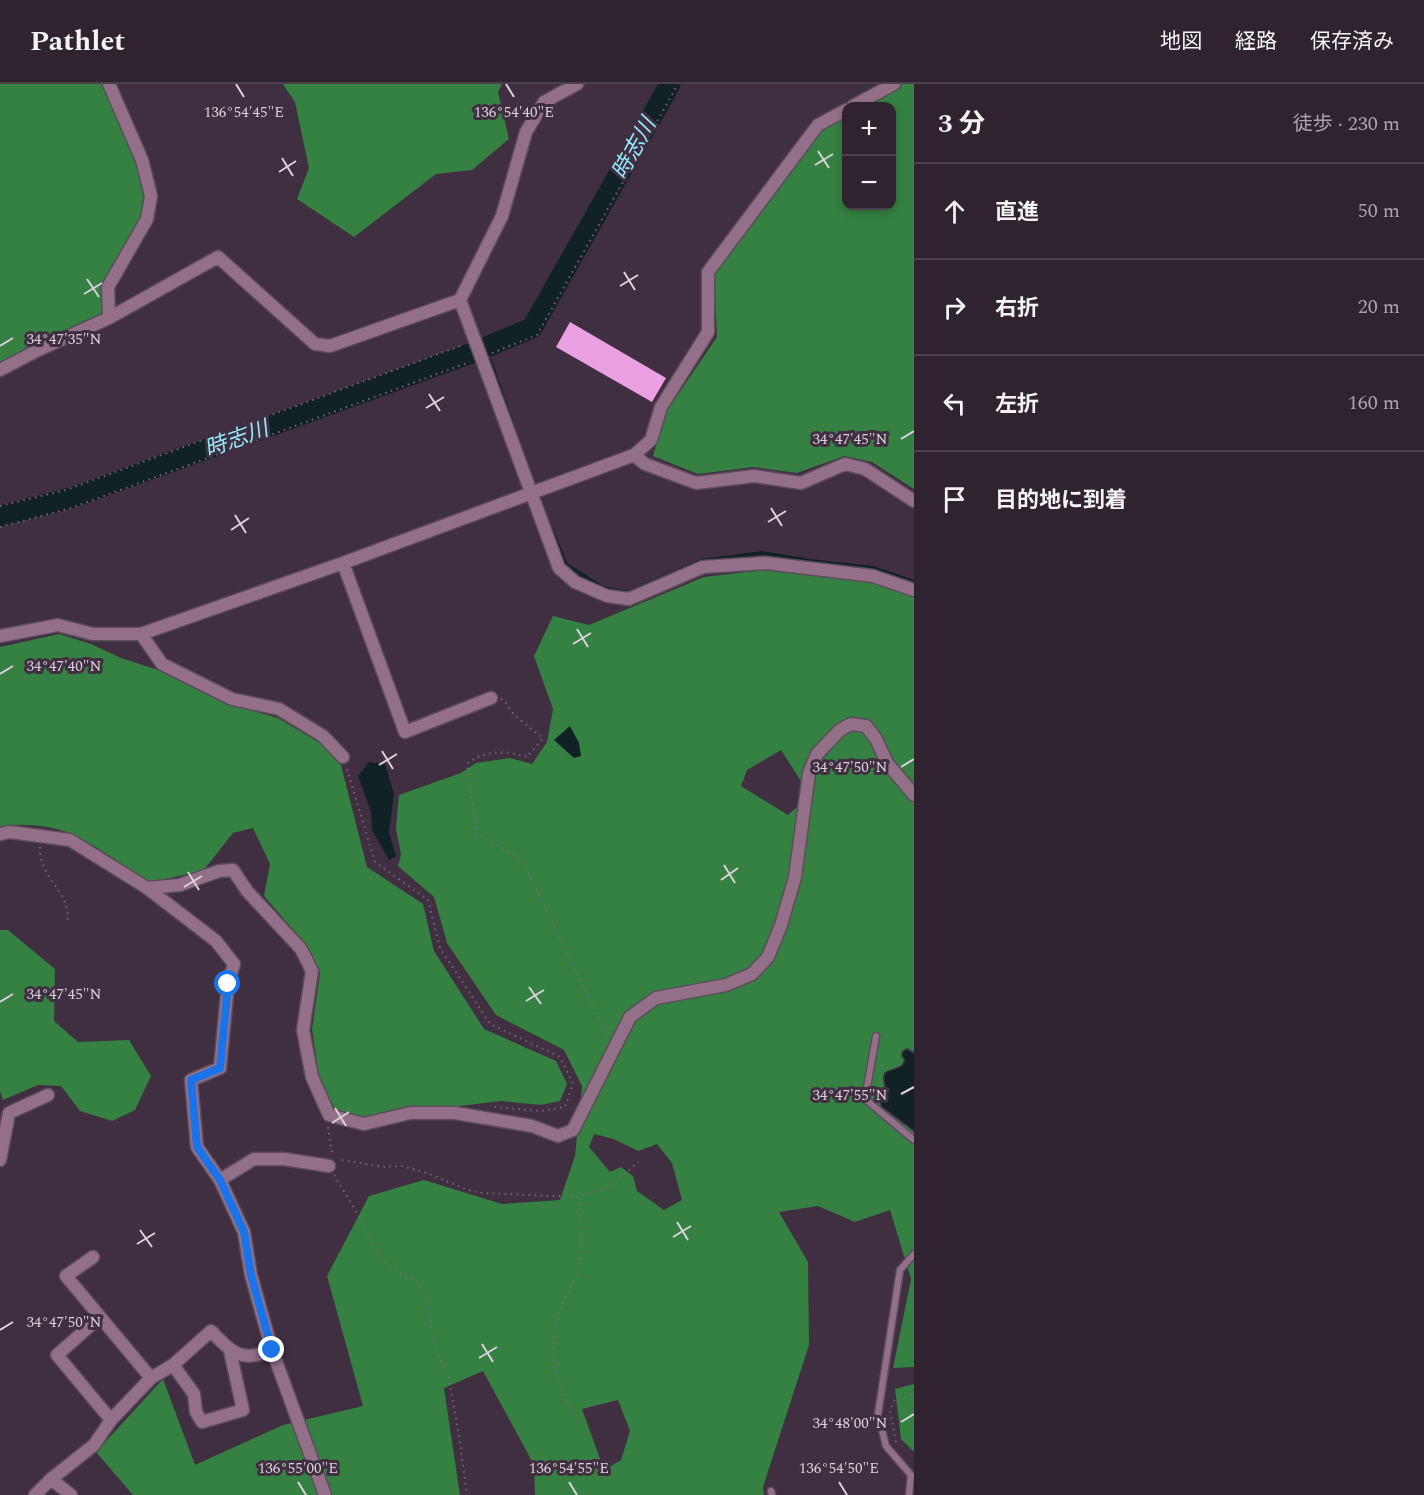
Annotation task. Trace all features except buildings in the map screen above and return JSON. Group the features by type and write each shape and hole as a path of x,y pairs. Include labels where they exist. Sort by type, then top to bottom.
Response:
{"street":[{"path":"109,84 142,160 151,196 147,219 108,287 109,318"},
{"path":"0,370 109,318 218,257 315,344 330,346 460,300 502,216 526,132 544,102 578,84"},
{"path":"860,102 894,84"},
{"path":"0,636 58,625 93,634 141,634 343,563 634,455 651,440 661,407 708,332 708,272 818,125 842,112"},
{"path":"460,300 559,568 575,582 607,596 629,599 703,567 766,563 873,576 914,590"},
{"path":"634,455 645,464 696,483 754,476 801,483 845,464 865,469 914,501"},
{"path":"343,563 405,732 491,698"},
{"path":"141,634 162,664 232,699 279,709 323,736 344,757"},
{"path":"147,888 180,885 219,871 233,870 247,891 302,949 312,971 303,1030 312,1077 329,1115 364,1124 410,1113 455,1113 532,1126 558,1136 573,1130 630,1017 656,999 726,985 752,974 768,957 781,925 795,877 809,773 817,754 840,730 851,724 866,726 887,763 914,795"},
{"path":"0,834 10,832 70,840 147,888 216,941 234,964 228,984 220,1068 191,1080 197,1147 220,1180 244,1232 251,1275 272,1350 325,1495"},
{"path":"0,1160 9,1113 48,1095"},
{"path":"220,1180 254,1159 284,1159 329,1166"},
{"path":"93,1257 66,1276 151,1378"},
{"path":"100,1317 57,1355 111,1420"},
{"path":"35,1495 51,1479 94,1445 111,1420 151,1378 173,1365 211,1331 230,1351 243,1410 202,1422 196,1412 194,1394 173,1365"},
{"path":"230,1351 255,1357 272,1350"},
{"path":"51,1479 71,1495"}],"lane":[{"path":"876,1036 866,1099 914,1140"},
{"path":"909,1495 911,1475 886,1446 878,1414 900,1270 914,1254"}],"path":[{"path":"0,527 71,508 481,358 537,335 678,84"},
{"path":"0,506 66,490 475,341"},
{"path":"491,698 504,700 514,715 543,738 527,757 511,751 476,756 467,764 477,834 494,845 512,852 524,862 614,1049"},
{"path":"344,757 375,862 428,900 440,948 490,1024 560,1057 573,1084 565,1107 542,1111 498,1106 487,1108"},
{"path":"41,835 41,861 44,871 64,899 69,915 67,924"},
{"path":"329,1115 327,1131 333,1161 329,1166 380,1257 387,1265 419,1284 428,1302 434,1341 449,1380 467,1495"},
{"path":"342,1160 383,1167 402,1166 427,1173 468,1190 502,1196 579,1196 609,1188 638,1162"},
{"path":"579,1196 580,1263 554,1328 553,1347 560,1386 580,1424"},
{"path":"902,1450 896,1442 890,1411 895,1399 914,1394"}],"green space":[{"path":"0,84 102,84 136,161 144,199 140,217 101,287 102,313 32,345 0,363"},
{"path":"283,84 502,84 498,92 509,139 472,170 436,174 354,237 297,199 309,168 295,102"},
{"path":"892,84 914,84 914,489 872,462 844,456 797,473 753,467 698,474 653,456 666,412 717,337 714,273 819,132 842,117 842,210 896,210 896,102 863,102"},
{"path":"764,570 871,582 914,597 914,1052 907,1048 902,1051 901,1056 904,1060 902,1065 883,1075 886,1093 879,1102 881,1107 914,1132 914,1367 893,1368 911,1279 890,1210 855,1222 818,1206 779,1212 808,1262 809,1345 763,1487 764,1495 535,1495 534,1465 483,1371 444,1388 460,1495 133,1495 96,1452 163,1379 195,1465 283,1425 363,1406 327,1276 369,1196 424,1180 502,1204 560,1200 575,1156 582,1086 564,1050 496,1015 447,943 434,897 398,866 401,854 396,829 399,795 461,773 476,763 510,758 532,764 547,742 553,709 534,656 553,616 589,625 704,577","holes":["781,750 810,795 788,815 741,786 747,770","594,1134 614,1139 638,1151 657,1144 672,1163 682,1200 664,1210 637,1191 633,1176 621,1167 610,1172 589,1147","618,1400 630,1431 621,1460 604,1470 582,1409"]},
{"path":"59,634 161,671 228,704 278,718 323,745 341,765 367,867 423,904 434,951 484,1029 556,1061 567,1084 560,1101 541,1105 501,1101 451,1107 412,1107 364,1118 336,1111 319,1077 312,1029 320,973 308,947 264,896 270,864 253,828 233,833 203,871 150,882 66,832 27,825 0,827 0,647"},
{"path":"0,930 8,930 55,969 54,1021 78,1042 129,1040 151,1076 135,1110 112,1121 80,1111 61,1086 38,1085 3,1100 0,1091"},
{"path":"914,1384 914,1452 901,1439 895,1389"}],"shaded area":[{"path":"570,726 579,743 581,756 574,758 554,740"},
{"path":"369,762 385,764 394,794 389,833 396,856 389,860 372,830 371,812 358,776"},
{"path":"907,1050 914,1054 914,1130 882,1106 881,1102 888,1094 885,1083 887,1073 902,1065 906,1060 903,1052"}],"waterway":[{"name":"時志川","path":"489,346 532,328 670,84"},
{"name":"時志川","path":"0,516 71,498 469,354"},
{"path":"490,361 514,430"},
{"path":"551,529 566,565 603,588 628,593 701,561 762,553 873,568 914,582"}],"route":[{"path":"228,984 220,1068 191,1080 197,1147 220,1180 244,1232 251,1275 272,1350"}]}
